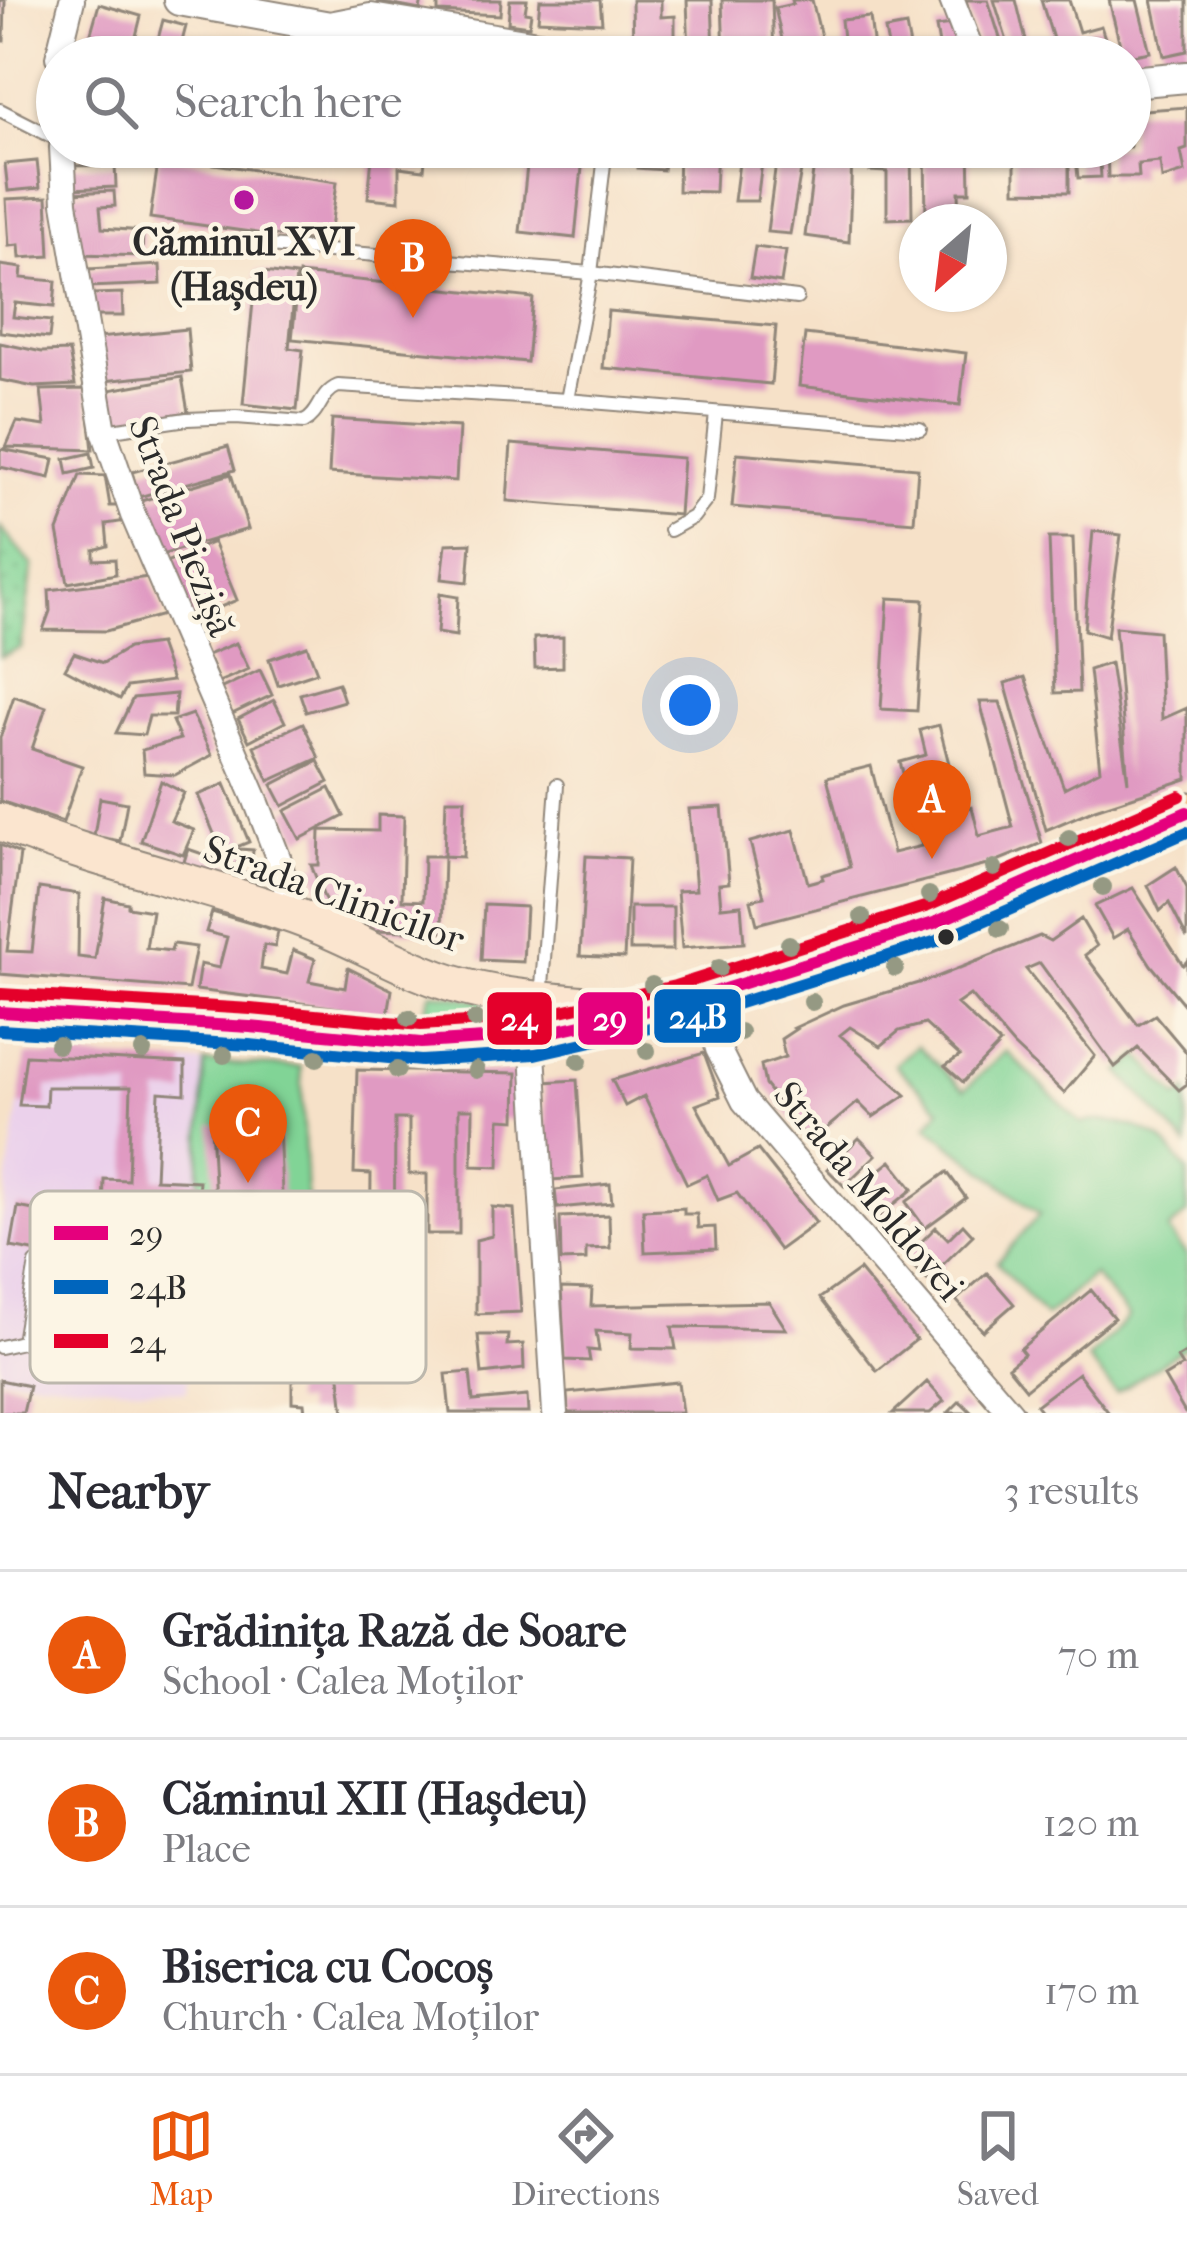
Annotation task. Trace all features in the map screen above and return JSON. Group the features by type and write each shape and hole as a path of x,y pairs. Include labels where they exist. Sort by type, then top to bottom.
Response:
{"main road":[{"path":"0,1012 422,1042 537,1017 646,1010 817,962 934,922 1187,812"},
{"name":"Strada Clinicilor","path":"0,822 95,856 293,915 415,970 488,992 537,1017"}],"street":[{"path":"63,36 72,0"},
{"path":"179,0 330,27 346,36"},
{"path":"952,0 966,36"},
{"path":"330,27 371,19 476,36"},
{"path":"1151,80 1187,76"},
{"name":"Strada Piezișă","path":"63,168 104,431 133,515 279,860 293,915"},
{"name":"Strada Moldovei","path":"704,996 718,1049 744,1101 1011,1413"},
{"path":"537,1017 555,1413"}],"lane":[{"path":"0,110 36,128"},
{"path":"567,400 592,273 604,168"},
{"path":"269,246 592,273 797,298"},
{"path":"104,431 187,419 304,422 316,413 329,390 338,386 920,429"},
{"path":"670,530 693,517 707,499 716,413"},
{"path":"537,1017 557,785"},
{"path":"23,1342 30,1299"},
{"path":"0,1347 30,1340"}],"shaded area":[{"path":"26,1055 205,1063 198,1191 30,1191 30,1379 0,1377 0,1231"},
{"path":"75,1383 187,1383 187,1392"}],"green space":[{"path":"0,527 33,566 21,648 0,657"},
{"path":"431,992 558,1014 421,1023"},
{"path":"917,1045 964,1090 1006,1051 1082,1124 1121,1124 1167,1146 1187,1171 1187,1214 1168,1230 1187,1256 1187,1346 1116,1393 1088,1359 1129,1317 1093,1275 1045,1317 997,1262 1040,1214 927,1126 941,1109 895,1065"},
{"path":"1139,1056 1178,1098 1187,1091 1187,1146 1120,1072"},
{"path":"205,1063 301,1067 307,1191 198,1191"}],"building":[{"path":"0,0 5,0 4,41 0,41"},
{"path":"378,0 422,0 420,10"},
{"path":"438,0 501,0 500,15 438,12"},
{"path":"510,0 527,0 529,26 508,23"},
{"path":"540,0 600,0 602,23 538,20"},
{"path":"632,0 661,0 661,17 675,16 675,36 633,36"},
{"path":"687,0 712,0 713,36 688,36"},
{"path":"722,0 772,0 773,36 723,36"},
{"path":"792,0 812,0 821,36 781,36 775,8 793,4"},
{"path":"966,0 988,0 999,36 975,36"},
{"path":"994,0 1016,0 1025,36 1005,36"},
{"path":"1041,0 1069,0 1079,32 1101,26 1104,36 1052,36"},
{"path":"1109,0 1137,0 1146,36 1118,36"},
{"path":"1152,0 1187,0 1187,51 1164,56"},
{"path":"99,4 141,16 136,36 90,36"},
{"path":"870,17 872,36 843,36 841,20"},
{"path":"163,20 186,26 183,36 159,36"},
{"path":"959,24 961,36 938,36 936,27"},
{"path":"906,26 908,36 886,36 885,30"},
{"path":"1187,107 1187,149 1181,151 1185,172 1162,179 1160,162 1151,163 1151,110"},
{"path":"36,161 40,188 8,191 5,164"},
{"path":"69,168 115,168 116,187 70,189"},
{"name":"Căminul XVI (Hașdeu)","path":"157,168 241,168 337,182 329,243 150,218"},
{"path":"371,168 399,168 399,201 368,198"},
{"path":"527,168 582,168 575,238 520,232"},
{"path":"679,168 716,168 715,192 678,191"},
{"path":"738,168 761,168 757,201 734,201"},
{"path":"775,168 801,168 790,234 767,232"},
{"path":"813,168 852,168 849,242 805,236"},
{"path":"870,168 911,168 912,204 899,204 899,219 887,219 887,172"},
{"path":"925,168 969,168 970,192 959,192 959,204 926,204"},
{"path":"1015,168 1069,168 1069,192 1015,191"},
{"path":"1077,168 1100,168 1101,177 1078,178"},
{"path":"1108,168 1138,168 1139,177 1108,177"},
{"path":"114,191 115,206 100,207 102,228 143,231 142,256 81,254 71,193"},
{"path":"47,197 50,256 20,258 19,245 9,246 6,199"},
{"path":"755,247 786,251 781,283 750,278"},
{"path":"0,265 22,268 21,278 56,281 54,307 15,303 13,317 51,321 49,338 0,332"},
{"path":"160,265 161,284 89,287 89,269"},
{"path":"256,271 296,276 289,348 303,350 297,410 243,404"},
{"path":"299,274 533,298 527,362 292,339"},
{"path":"122,293 123,316 94,316 93,294"},
{"path":"608,311 776,326 771,384 603,368"},
{"path":"187,329 191,372 103,381 98,338"},
{"path":"805,334 966,353 960,405 799,386"},
{"path":"0,343 42,352 69,351 75,385 34,387 0,380"},
{"path":"182,377 188,412 110,425 104,391"},
{"path":"86,389 93,450 6,447 17,422 45,426 41,390"},
{"path":"332,419 459,427 456,481 329,473"},
{"path":"511,444 683,458 679,515 507,501"},
{"path":"228,446 235,470 139,497 132,472"},
{"path":"0,449 54,459 50,478 0,467"},
{"path":"91,453 94,468 68,474 65,459"},
{"path":"737,453 918,468 914,522 732,507"},
{"path":"231,474 248,529 158,556 141,501"},
{"path":"80,475 105,476 110,506 121,506 126,521 106,524 108,546 94,550 94,560 115,559 116,574 68,583 58,531"},
{"path":"1093,531 1121,535 1107,637 1084,630"},
{"path":"1049,538 1073,538 1079,692 1055,693"},
{"path":"213,542 237,600 190,620 166,562"},
{"path":"471,543 468,582 442,579 446,544"},
{"path":"149,577 163,615 106,631 43,630 50,611 49,590"},
{"path":"440,594 458,597 456,636 437,633"},
{"path":"888,598 924,600 917,711 881,709"},
{"path":"1115,627 1158,631 1162,719 1187,708 1187,779 1046,830 1005,683 1025,677 1064,788 1100,770 1089,670 1110,663 1128,782"},
{"path":"563,637 563,667 535,668 534,638"},
{"path":"236,643 249,669 219,682 207,655"},
{"path":"159,644 172,681 127,687 120,699 65,669 74,653 103,663 128,648"},
{"path":"307,646 317,672 278,685 269,659"},
{"path":"260,670 272,695 232,714 220,689"},
{"path":"338,683 344,701 306,712 300,694"},
{"path":"176,694 174,716 149,716 144,735 116,733 133,698"},
{"path":"14,696 46,707 32,749 82,766 63,822 0,801 0,738"},
{"path":"274,700 285,722 249,741 238,719"},
{"path":"980,702 1000,702 1042,843 987,865 757,924 751,900 764,897 750,842 794,830 808,883 850,867 827,777 871,766 893,853 922,846 900,762 926,755 920,730 939,725 961,810 972,807 979,836 1013,827"},
{"path":"192,714 212,755 175,775 144,773 142,750 180,739 172,721"},
{"path":"303,723 319,758 269,781 254,746"},
{"path":"318,761 329,782 283,806 272,785"},
{"path":"161,781 184,793 171,821 194,830 183,855 141,841"},
{"path":"225,784 249,842 222,853 198,795"},
{"path":"330,788 344,816 300,839 285,811"},
{"path":"100,798 127,803 120,841 94,836"},
{"path":"446,799 465,799 463,857 444,856"},
{"path":"722,807 729,883 719,884 721,907 741,905 744,943 682,948 677,891 696,890 689,809"},
{"path":"378,815 404,816 402,900 423,901 424,856 444,856 442,932 375,930 327,905 311,865 319,865 320,830 378,831"},
{"path":"0,845 20,854 7,951 32,952 39,888 79,894 78,957 95,959 105,898 152,911 146,948 196,947 188,989 0,974"},
{"path":"188,849 235,865 230,881 183,865"},
{"path":"239,849 253,850 251,873 237,872"},
{"path":"586,856 629,858 624,958 580,956"},
{"path":"1176,867 1187,888 1187,938 1169,903 1160,911 1148,885"},
{"path":"1133,888 1183,965 1187,961 1187,1008 1128,929 1113,938 1095,906"},
{"path":"484,905 526,907 523,962 481,960"},
{"path":"630,907 673,907 673,950 630,950"},
{"path":"212,912 278,931 275,947 264,945 261,969 287,974 293,950 315,959 309,981 345,988 348,968 392,990 388,1014 196,990 200,964 219,968 227,937 206,932"},
{"path":"1081,919 1097,946 1085,955 1138,1025 1155,1015 1187,1053 1187,1084 1179,1090 1138,1048 1115,1067 1040,963 1026,969 1095,1056 1064,1093 970,995 957,1004 1000,1044 963,1082 945,1066 960,1056 925,1024 899,1031 881,1046 850,1027 840,1035 906,1095 873,1117 858,1102 810,1142 765,1085 761,1065 785,1057 781,1039 794,1028 844,1005 932,979 1040,936 1050,941"},
{"path":"704,1053 720,1096 696,1105 729,1166 758,1150 816,1223 779,1250 737,1193 718,1200 707,1175 687,1184 644,1096 625,1106 612,1080"},
{"path":"26,1055 185,1063 185,1094 159,1092 155,1179 199,1181 198,1191 104,1191 104,1179 128,1180 131,1087 47,1087 46,1106 19,1105"},
{"path":"357,1070 517,1073 516,1120 500,1119 499,1167 472,1166 473,1109 459,1109 459,1234 427,1234 427,1174 409,1174 409,1119 395,1119 395,1191 371,1191 371,1174 354,1173"},
{"path":"577,1080 583,1178 550,1180 544,1082"},
{"path":"279,1124 282,1191 214,1191 211,1125"},
{"path":"859,1138 876,1155 844,1186 827,1169"},
{"path":"891,1161 913,1189 877,1218 855,1190"},
{"path":"947,1172 966,1198 925,1228 906,1202"},
{"path":"610,1184 612,1203 557,1208 555,1190"},
{"path":"18,1207 30,1209 30,1250 11,1247"},
{"path":"492,1207 514,1209 521,1312 476,1314 476,1240 492,1236"},
{"path":"684,1208 684,1214 697,1214 698,1228 715,1227 716,1249 645,1252 643,1210"},
{"path":"609,1215 610,1248 586,1249 586,1260 561,1261 560,1217"},
{"path":"963,1224 973,1235 927,1280 905,1258 936,1227 948,1239"},
{"path":"859,1270 916,1340 877,1371 820,1298"},
{"path":"987,1273 1014,1304 983,1331 956,1300"},
{"path":"561,1288 592,1289 591,1306 769,1302 786,1329 672,1327 676,1349 631,1348 632,1333 596,1331 599,1351 588,1350 590,1361 565,1360"},
{"path":"1091,1290 1114,1318 1026,1389 1008,1367 1024,1354 1020,1349"},
{"path":"478,1335 508,1335 507,1345 523,1344 524,1369 482,1374"},
{"path":"1187,1352 1185,1413 1164,1377 1182,1366 1177,1358"},
{"path":"470,1372 473,1401 527,1396 528,1413 450,1413 446,1374"},
{"path":"1078,1373 1109,1413 1042,1413 1036,1405"},
{"path":"0,1380 29,1386 23,1413 0,1413"},
{"path":"678,1382 682,1413 568,1413 567,1393"},
{"path":"927,1382 944,1401 930,1413 893,1413"},
{"path":"292,1383 341,1383 344,1413 305,1413 304,1403 292,1402"},
{"path":"960,1401 972,1413 948,1413"}],"transit line":[{"name":"24","path":"1,994 421,1025 529,1018 675,986 928,906 1180,796"},
{"name":"29","path":"0,1012 421,1043 532,1036 680,1003 934,923 1187,812"},
{"name":"24B","path":"0,1030 421,1061 535,1054 685,1020 940,940 1187,832"}],"place":[{"name":"Căminul XVI (Hașdeu)","path":"244,200"},
{"name":"Căminul XII (Hașdeu)","path":"413,318"},
{"name":"Grădinița Rază de Soare","path":"932,859"},
{"name":"Biserica cu Cocoș","path":"248,1183"}]}
